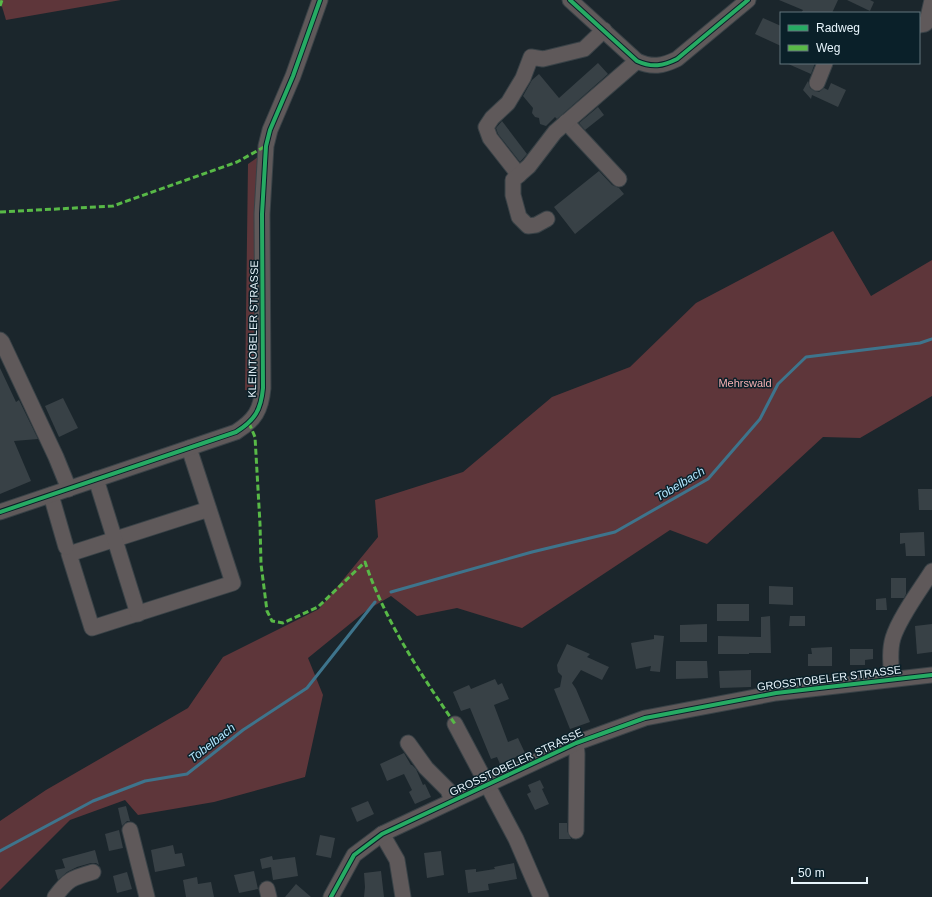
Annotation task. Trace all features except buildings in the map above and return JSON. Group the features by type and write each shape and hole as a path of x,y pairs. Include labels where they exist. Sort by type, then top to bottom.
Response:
{"street":[{"name":"KLEINTOBELER STRASSE","path":"0,512 51,496 96,479 236,432 253,419 259,410 264,388 262,214 266,146 270,130 293,76 320,0"},
{"path":"570,0 637,61 650,66 668,64 677,59 748,0"},
{"path":"920,25 927,22 932,0"},
{"path":"519,175 490,138 486,128 492,118 508,103 522,78 531,57 544,59 561,54 576,52 584,49 604,30"},
{"path":"547,219 536,225 528,226 519,217 514,195 513,180 528,166 555,132 637,61"},
{"path":"817,83 825,64"},
{"path":"566,122 619,179"},
{"path":"0,340 69,489"},
{"path":"189,448 209,509 233,583 92,628 69,554 209,509"},
{"path":"96,479 138,614"},
{"path":"51,496 66,547"},
{"path":"892,679 891,648 893,638 902,620 932,571"},
{"name":"GROSSTOBELER STRASSE","path":"331,897 354,855 382,834 576,743 652,716 776,693 932,675"},
{"path":"455,724 516,839 541,897"},
{"path":"408,743 426,768 448,790 452,801"},
{"path":"576,743 576,831"},
{"path":"130,830 147,897"},
{"path":"382,834 397,860 403,897"},
{"path":"55,897 63,886 72,878 93,872"}],"green space":[{"path":"0,0 121,0 6,20"},
{"path":"258,157 256,214 256,391 245,390 248,164"},
{"name":"Mehrswald","path":"833,231 871,296 932,260 932,396 860,438 823,437 707,544 670,530 522,628 457,608 417,616 391,596 367,610 308,658 323,695 305,777 214,802 138,815 125,800 70,820 0,890 0,821 46,790 188,708 223,657 319,609 378,537 375,500 463,472 552,397 630,367 696,303"}],"waterway":[{"name":"Tobelbach","path":"391,592 532,552 615,532 708,479 760,419 778,384 806,357 920,343 932,339"},
{"name":"Tobelbach","path":"0,851 93,801 145,781 187,774 243,730 307,688 375,602"}],"marked path":[{"path":"0,6 2,0"},
{"path":"0,212 113,206 237,162 266,146"},
{"path":"249,423 255,437 261,564 267,611 272,621 283,623 318,607 365,562 373,584 404,646 455,724"}],"cycle path":[{"path":"0,512 236,432 243,428 256,414 261,402 263,388 262,214 266,146 270,130 293,76 320,0"},
{"path":"570,0 637,61 648,65 662,65 677,59 748,0"},
{"path":"331,897 354,855 382,834 576,743 645,718 776,693 932,675"}]}
